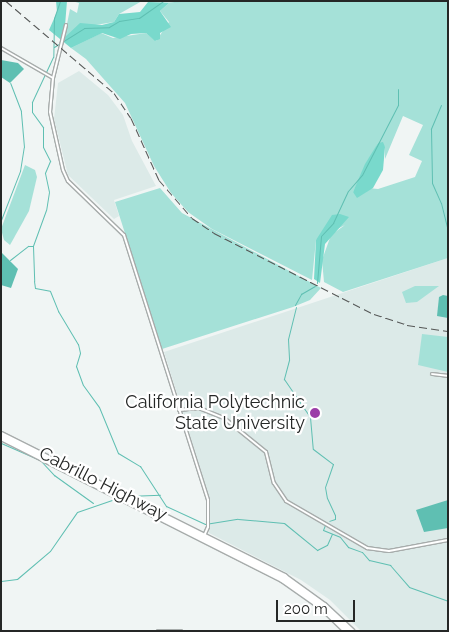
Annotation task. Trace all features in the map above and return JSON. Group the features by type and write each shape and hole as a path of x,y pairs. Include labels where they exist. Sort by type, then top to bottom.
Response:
{"highway":[{"name":"Cabrillo Highway","path":"1,436 204,537"},
{"path":"204,537 293,586 347,631"},
{"path":"204,537 295,583 352,631"}],"street":[{"path":"66,25 53,78 50,116 65,176 124,235 207,497 208,527 204,537"},
{"path":"1,48 53,78"},
{"path":"432,374 448,376"},
{"path":"179,410 199,408 224,418 266,452 274,483 286,501 367,548 389,551 448,540"},
{"path":"158,631 181,631"}],"shaded area":[{"path":"56,1 67,1 64,38 80,23 102,25 114,22 119,14 140,12 148,2 180,3 169,3 160,11 171,27 160,33 160,39 155,41 146,33 131,34 120,39 102,33 71,48 49,30 57,12"},
{"path":"72,1 142,1 119,14 114,22 76,28 64,39 70,9 77,13 79,3"},
{"path":"180,1 448,1 448,258 343,292 324,282 322,260 331,235 345,225 316,240 312,280 212,229 188,212 171,193 154,166 125,103 86,59 71,48 101,33 113,38 146,33 156,41 169,22 160,11 169,3","holes":["403,116 423,125 409,155 422,161 415,177 378,189 368,188 362,194 353,192 378,143 385,147 385,159"]},
{"path":"1,60 18,63 24,69 10,83 1,77"},
{"path":"79,71 108,95 123,115 132,141 156,186 114,200 119,216 114,219 68,175 54,119 58,83"},
{"path":"383,142 385,147 383,170 373,188 357,198 353,192 365,164 378,143"},
{"path":"25,165 35,170 37,177 29,211 10,245 4,240 1,229"},
{"path":"160,188 182,213 321,288 310,300 293,307 162,349 115,202"},
{"path":"340,214 349,217 325,244 320,283 314,279 316,240 332,215"},
{"path":"1,252 18,269 11,288 1,285"},
{"name":"California Polytechnic State University","path":"448,258 448,631 361,631 330,600 301,580 209,533 210,500 164,352"},
{"path":"415,286 439,286 417,302 406,303 402,292"},
{"path":"443,295 448,296 448,318 437,316 439,297"},
{"path":"422,334 448,337 448,372 418,365"},
{"path":"448,500 448,528 424,532 416,510"}],"waterway":[{"path":"60,1 54,18 53,57 32,102 32,112 43,127 43,147 50,161 45,173 49,192 46,210 33,246 34,281 35,288 50,291 58,311 78,344 80,353 76,366 83,385 99,407 118,453 140,466 166,506 205,524 238,519 284,523 317,550 327,545 332,534"},
{"path":"54,47 84,28 109,27 119,21 139,18 163,1"},
{"path":"1,220 20,171 24,147 21,111 10,83"},
{"path":"317,283 321,236 333,223 348,191 362,175 398,105 398,89"},
{"path":"441,105 431,129 432,183 441,203 448,231"},
{"path":"10,260 28,246 33,246"},
{"path":"295,305 301,294 315,286"},
{"path":"296,307 288,339 289,360 284,379 310,417 313,449 333,464 325,487 327,498 335,515 335,519 329,521"},
{"path":"1,443 40,460 54,475 93,503"},
{"path":"127,496 160,495"},
{"path":"1,581 17,579 50,551 77,512 118,498"},
{"path":"325,525 323,530 340,537 348,547 362,552 369,560 390,565 409,587 448,601"}],"railway":[{"path":"6,1 114,93 131,118 159,180 192,218 214,233 374,314 407,325 448,331"}],"place":[{"name":"California Polytechnic State University","path":"315,413"}]}
